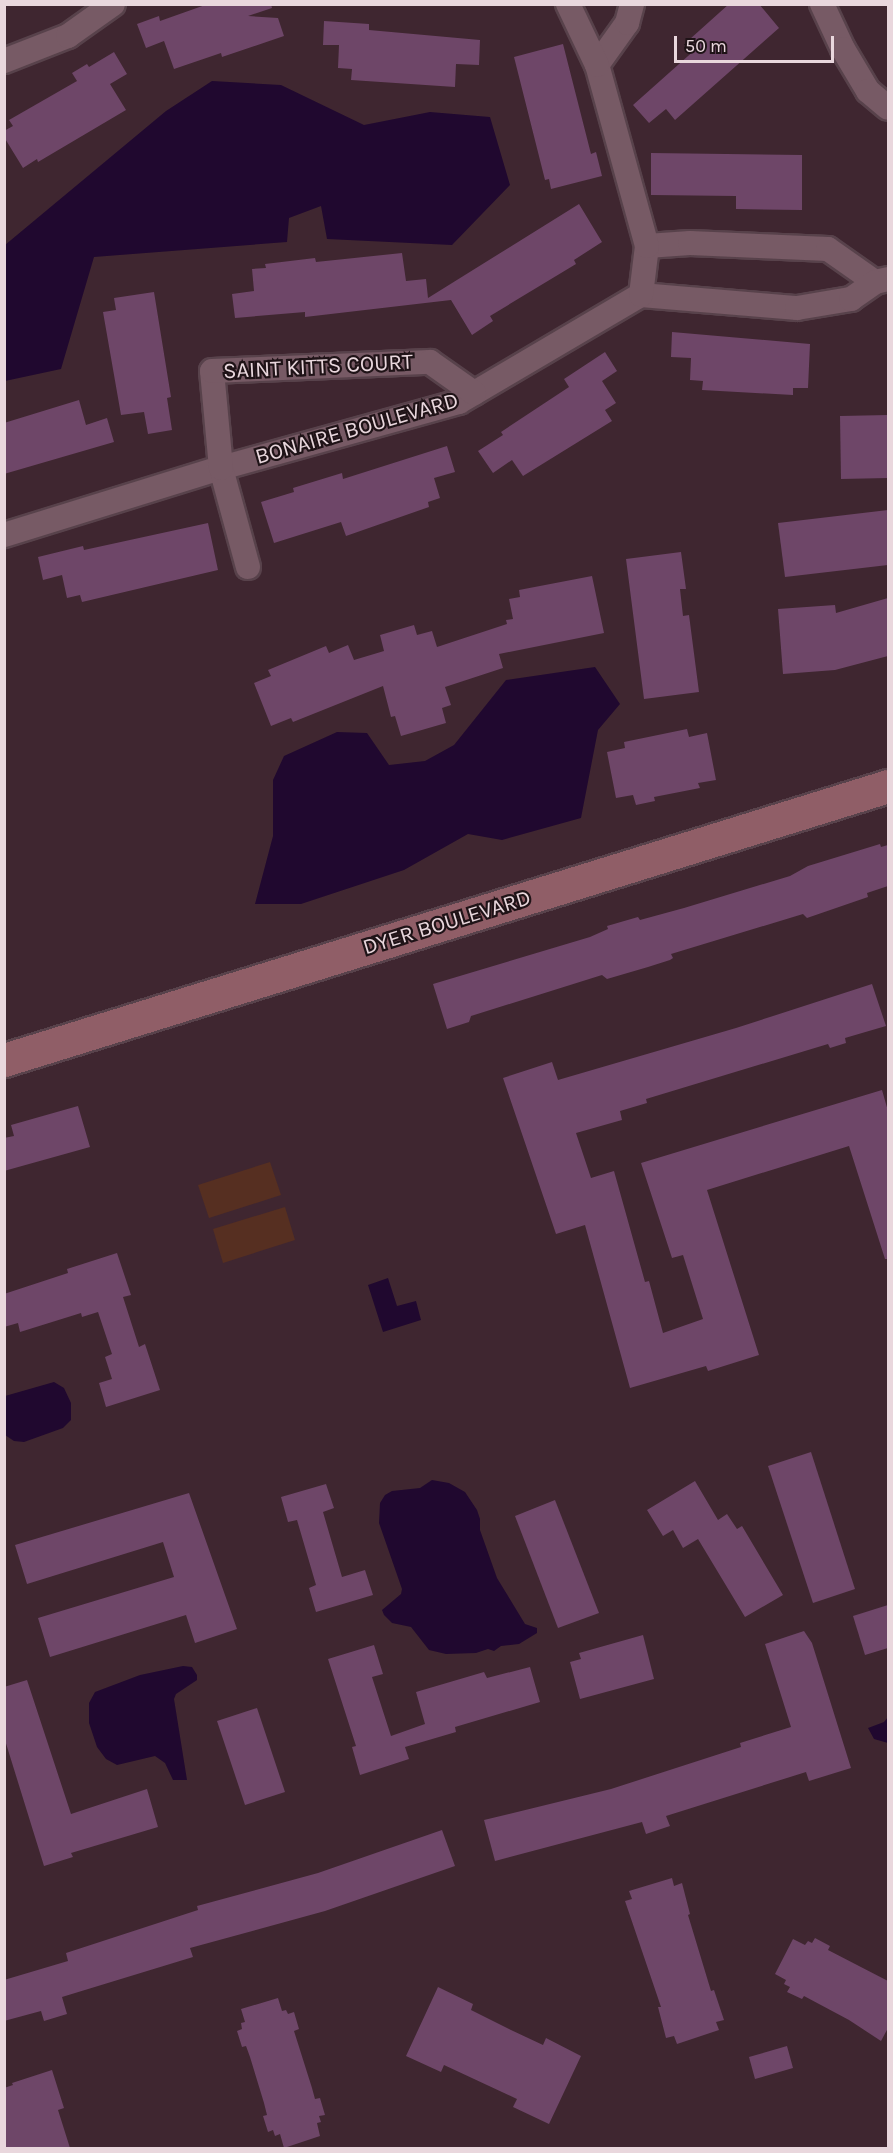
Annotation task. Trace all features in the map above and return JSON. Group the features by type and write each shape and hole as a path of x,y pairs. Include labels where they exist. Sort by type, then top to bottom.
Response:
{"main road":[{"name":"DYER BOULEVARD","path":"4,1060 888,786"}],"street":[{"path":"4,61 68,36 113,4"},
{"path":"568,4 597,65 647,246 641,295 797,308 851,299 882,280 828,249 690,243 647,246"},
{"path":"597,65 627,23 632,4"},
{"path":"822,4 843,50 868,91 888,108"},
{"name":"BONAIRE BOULEVARD","path":"4,535 221,468 459,402 641,295"},
{"name":"SAINT KITTS COURT","path":"221,468 212,371 430,362 474,393"},
{"path":"221,468 248,567"}],"shaded area":[{"path":"212,81 281,85 364,125 430,112 490,117 510,185 452,245 327,239 321,206 289,218 287,242 94,257 61,369 5,381 5,245 166,111"},
{"path":"595,667 620,704 598,730 581,818 502,840 468,834 404,870 301,904 255,904 273,836 273,780 284,756 337,732 367,733 389,765 425,761 454,745 506,680"},
{"path":"270,1162 281,1195 209,1218 198,1185"},
{"path":"285,1207 295,1240 223,1263 213,1229"},
{"path":"388,1278 397,1306 416,1301 421,1320 383,1332 368,1285"},
{"path":"54,1382 64,1388 71,1403 71,1420 63,1428 24,1442 14,1441 5,1435 5,1396"},
{"path":"432,1480 449,1483 465,1492 477,1510 480,1530 497,1578 525,1624 537,1628 537,1633 519,1644 501,1646 494,1651 488,1649 476,1653 446,1654 429,1650 411,1627 392,1623 384,1615 382,1610 401,1594 402,1589 379,1523 380,1503 385,1495 392,1491 420,1488"},
{"path":"183,1666 192,1667 197,1675 197,1680 176,1694 174,1699 187,1780 173,1780 165,1763 155,1756 117,1765 106,1759 97,1747 89,1723 89,1703 95,1692 140,1675"},
{"path":"888,1717 888,1743 874,1739 868,1728 884,1722"}],"building":[{"path":"208,4 271,4 272,8 248,16 278,18 284,36 222,57 221,53 174,69 164,41 146,48 137,24 159,16 160,21"},
{"path":"729,4 759,4 779,28 675,120 666,109 649,123 633,105 697,48 690,39"},
{"path":"324,21 369,24 369,30 480,40 479,65 456,64 455,87 351,80 352,69 338,68 339,45 323,45"},
{"path":"563,44 591,154 596,152 602,176 551,189 549,179 545,180 514,57"},
{"path":"114,52 127,74 110,84 126,110 38,162 37,159 23,168 4,137 4,131 13,126 9,120 77,81 72,73 87,64 89,67"},
{"path":"651,153 802,155 802,210 736,209 736,196 651,195"},
{"path":"579,204 602,242 574,260 576,264 490,316 493,321 472,335 451,300 305,317 305,312 235,318 232,294 254,291 252,269 266,268 265,264 315,258 316,262 402,253 406,281 426,279 428,298"},
{"path":"154,292 171,397 167,398 172,430 148,434 144,412 121,415 103,312 116,310 114,298"},
{"path":"672,332 810,344 808,388 793,388 793,395 702,390 703,381 690,380 691,358 671,357"},
{"path":"605,352 617,371 602,381 616,403 605,410 612,421 523,476 512,460 493,473 478,451 503,435 501,432 569,387 564,379"},
{"path":"79,400 86,425 107,418 114,442 4,474 4,423"},
{"path":"888,415 888,478 841,479 840,416"},
{"path":"447,446 455,472 434,478 440,498 428,502 429,507 346,536 341,522 274,543 261,502 294,492 293,488 342,473 343,479"},
{"path":"888,510 888,565 785,577 778,523"},
{"path":"208,523 218,570 82,602 80,595 67,598 62,575 43,580 38,557 83,546 84,550"},
{"path":"681,552 686,589 680,589 683,616 689,615 699,692 644,699 626,559"},
{"path":"592,576 604,633 499,654 503,668 445,687 451,705 442,708 446,723 401,736 395,716 391,717 383,686 293,722 291,718 271,726 254,683 271,676 268,670 326,646 329,653 348,645 354,660 384,651 380,635 414,625 417,635 432,631 437,647 507,624 506,620 513,619 509,599 520,597 519,590"},
{"path":"888,598 888,656 835,670 783,674 778,609 835,605 836,613"},
{"path":"687,729 689,737 707,733 716,780 698,783 700,788 654,797 655,801 636,805 633,795 616,798 607,752 625,748 624,742"},
{"path":"880,844 881,847 888,845 888,886 867,893 868,897 807,918 803,914 671,954 673,958 670,960 648,967 607,979 602,975 471,1016 469,1022 447,1029 433,984 590,937 608,929 607,926 684,908 790,876 808,866"},
{"path":"872,984 886,1026 845,1038 846,1043 830,1048 828,1044 646,1099 647,1103 620,1111 622,1120 576,1133 591,1178 614,1171 645,1282 649,1281 663,1333 703,1319 683,1255 672,1258 641,1163 882,1090 888,1111 888,1259 885,1259 849,1146 707,1190 759,1355 708,1371 706,1366 630,1388 585,1225 556,1234 503,1078 552,1062 558,1080 736,1028"},
{"path":"78,1106 90,1147 4,1171 4,1138 14,1136 11,1125"},
{"path":"117,1253 131,1295 123,1297 139,1347 145,1344 160,1390 106,1407 99,1383 112,1379 105,1357 112,1354 98,1312 82,1317 81,1313 20,1332 18,1323 4,1327 4,1294 68,1273 67,1269"},
{"path":"811,1452 855,1589 813,1603 768,1466"},
{"path":"695,1481 718,1520 727,1514 737,1529 742,1526 783,1595 745,1617 698,1539 683,1548 673,1530 663,1536 647,1510"},
{"path":"326,1484 334,1508 323,1512 342,1577 365,1570 373,1595 316,1612 309,1588 316,1585 297,1520 288,1522 281,1497"},
{"path":"189,1493 237,1629 195,1643 186,1615 50,1657 38,1618 174,1577 163,1542 27,1584 15,1545"},
{"path":"555,1500 599,1613 558,1628 515,1516"},
{"path":"888,1605 888,1648 865,1655 853,1616"},
{"path":"804,1631 812,1643 851,1768 809,1781 806,1772 666,1816 670,1826 646,1834 642,1822 495,1861 484,1820 611,1789 741,1747 740,1743 791,1727 765,1644"},
{"path":"643,1635 654,1679 580,1699 570,1662 581,1659 579,1653"},
{"path":"374,1645 383,1674 372,1677 391,1736 425,1724 416,1692 484,1672 487,1678 530,1667 540,1702 455,1727 456,1732 405,1747 409,1759 360,1775 352,1747 356,1746 328,1659"},
{"path":"27,1680 71,1814 147,1789 158,1827 71,1853 73,1857 44,1866 4,1737 4,1687"},
{"path":"257,1708 285,1792 245,1805 217,1721"},
{"path":"442,1830 455,1866 325,1911 190,1948 193,1957 62,1997 67,2014 44,2021 41,2011 4,2021 4,1980 68,1961 66,1953 198,1910 197,1906 318,1873"},
{"path":"672,1878 674,1886 682,1883 690,1914 688,1915 711,1991 714,1990 724,2020 716,2022 719,2030 677,2044 674,2036 666,2038 658,2007 661,2007 625,1901 632,1899 629,1891"},
{"path":"815,1938 830,1946 828,1950 888,1981 888,2028 881,2041 849,2020 804,1996 802,1999 787,1992 790,1987 784,1984 786,1980 775,1974 793,1939 805,1945 808,1941 812,1943"},
{"path":"438,1987 473,2004 471,2010 511,2030 543,2045 546,2038 581,2056 549,2124 513,2107 517,2099 444,2065 441,2072 406,2056"},
{"path":"278,1998 282,2011 286,2010 288,2014 294,2012 299,2029 294,2031 315,2099 320,2098 325,2115 319,2116 321,2122 317,2123 320,2136 284,2148 280,2134 275,2136 273,2130 268,2132 263,2116 267,2115 250,2057 246,2046 242,2047 237,2031 242,2029 241,2023 245,2022 241,2009"},
{"path":"787,2046 793,2068 755,2079 749,2057"},
{"path":"52,2070 64,2108 58,2110 70,2148 4,2148 4,2088 13,2085 12,2083"}]}
